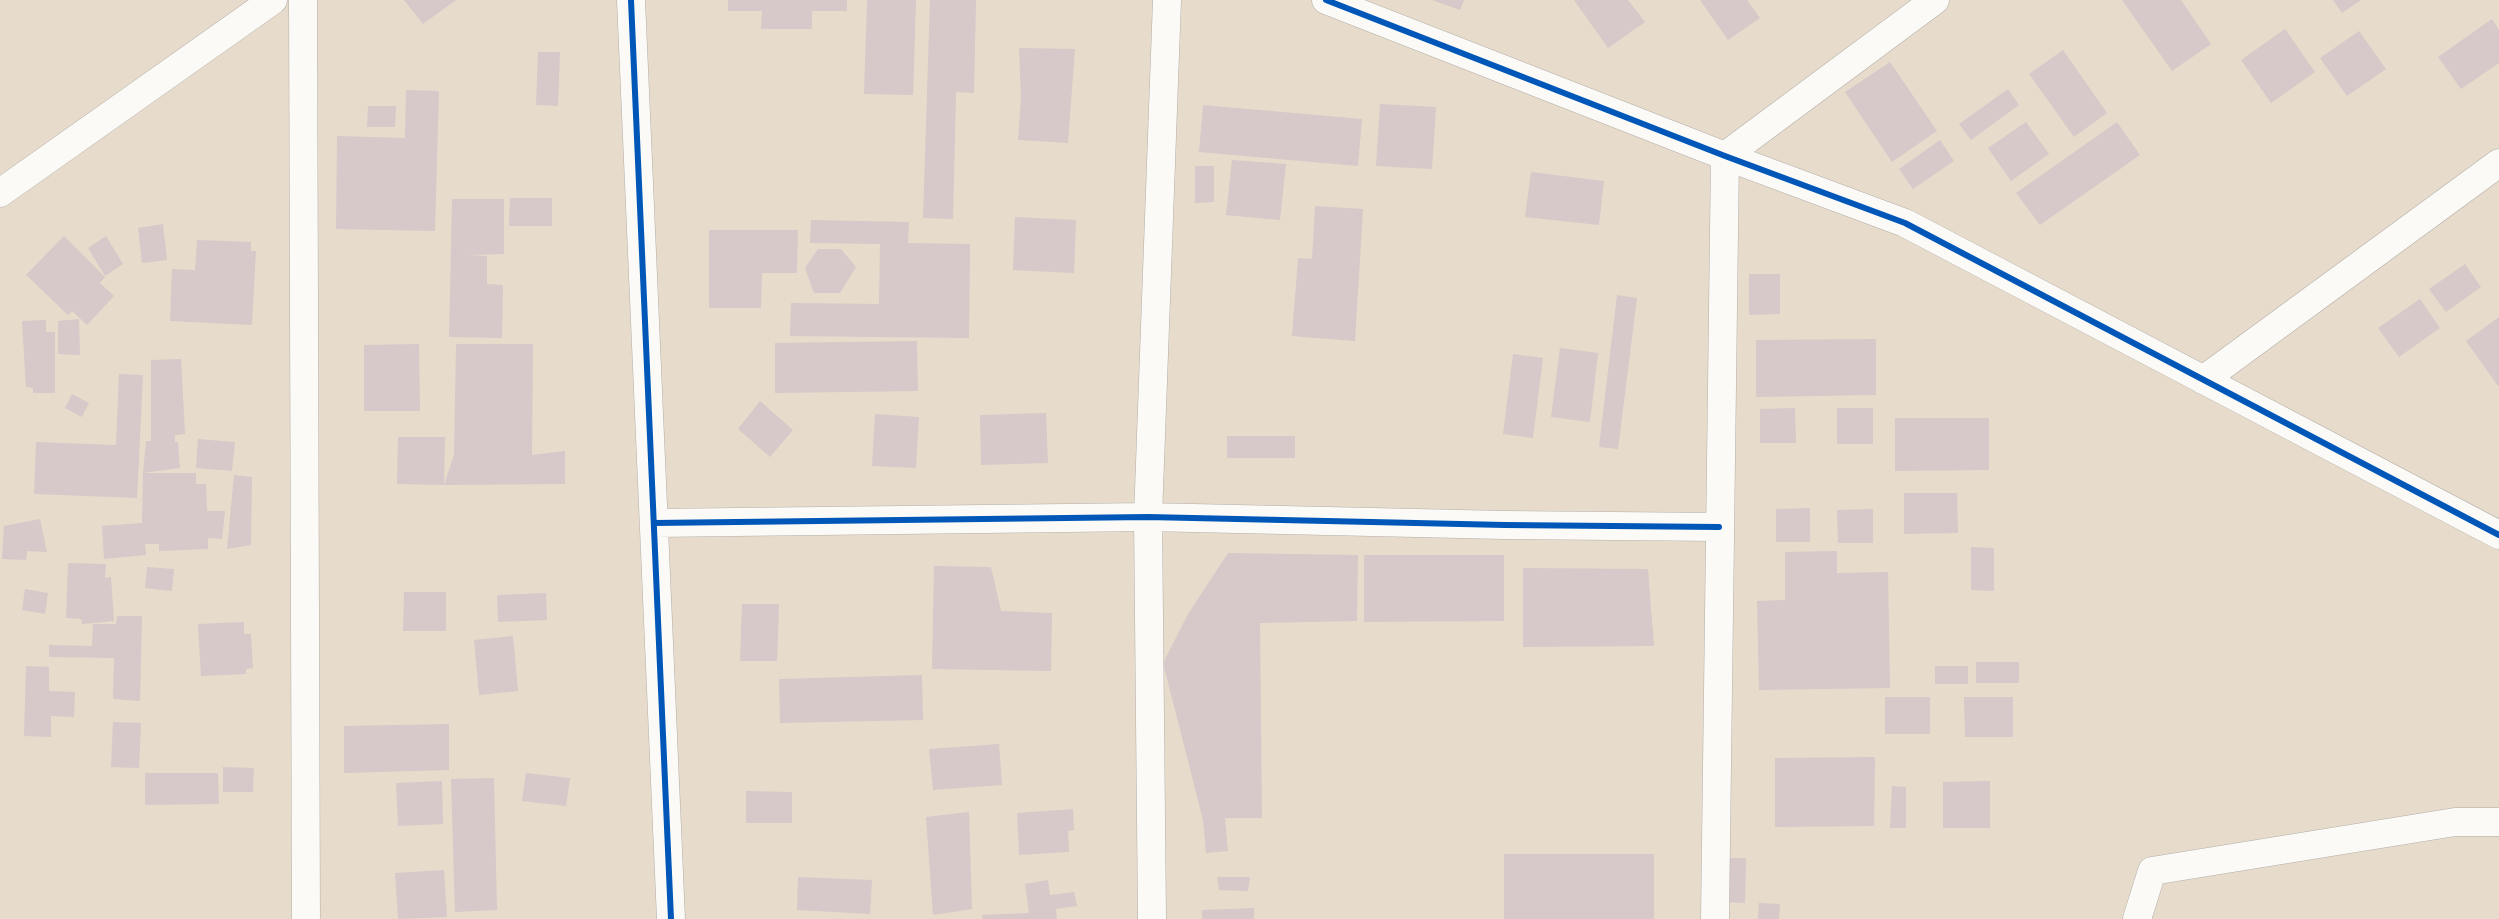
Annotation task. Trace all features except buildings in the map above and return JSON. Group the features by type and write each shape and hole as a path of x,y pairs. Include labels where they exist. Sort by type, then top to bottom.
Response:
{"street":[{"path":"0,193 273,0"},
{"path":"302,0 306,919"},
{"path":"632,0 671,919"},
{"path":"1152,919 1148,517 1167,0"},
{"path":"1326,0 1725,156 1905,223 2499,535"},
{"path":"1725,156 1935,0"},
{"path":"1714,919 1725,156"},
{"path":"2204,380 2499,163"},
{"path":"654,523 1148,517 1505,526 1719,527"},
{"path":"2137,919 2152,871 2455,822 2499,822"}],"cycle path":[{"path":"631,0 671,919"},
{"path":"1326,0 1725,156 1905,223 2499,535"},
{"path":"654,523 1148,517 1505,525 1719,527"}]}
